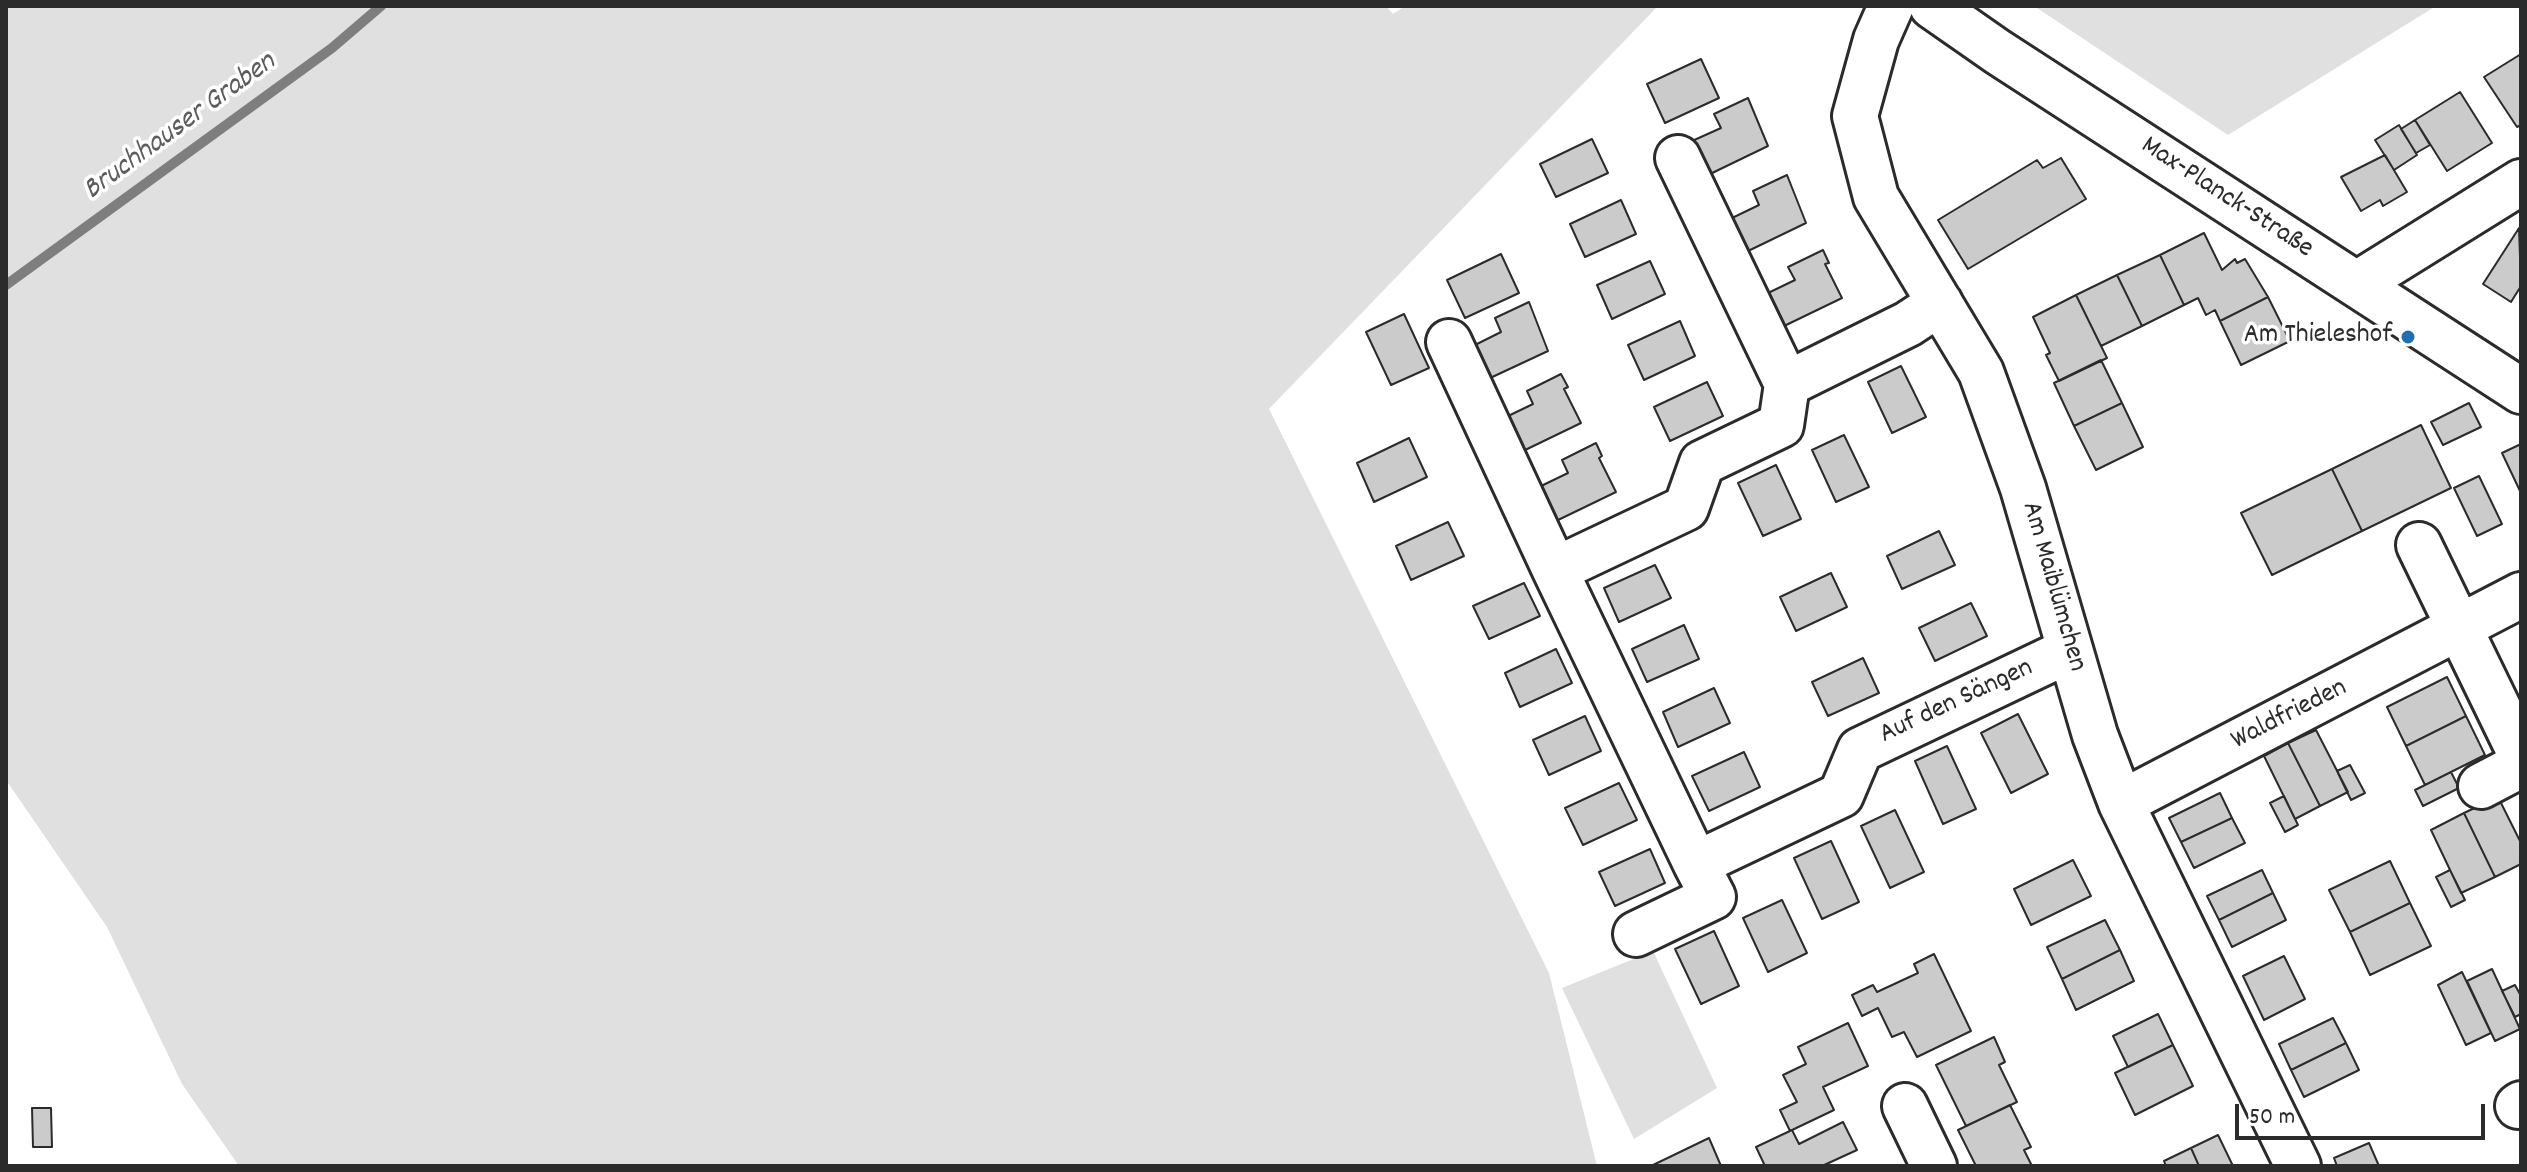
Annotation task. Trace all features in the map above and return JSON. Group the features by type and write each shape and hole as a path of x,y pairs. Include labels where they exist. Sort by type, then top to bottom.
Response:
{"street":[{"name":"Am Maiblümchen","path":"1891,6 1876,40 1855,116 1876,197 1981,372 2023,488 2095,735 2121,803 2298,1166"},
{"name":"Max-Planck-Straße","path":"1932,6 2521,391"},
{"path":"1555,570 1686,508 1702,463 1781,425 1787,384 1678,158"},
{"path":"2357,284 2521,182"},
{"path":"1787,384 1908,324 1940,303"},
{"path":"1449,342 1713,897 1636,934"},
{"path":"2419,545 2460,628 2506,688 2521,755"},
{"name":"Waldfrieden","path":"2121,803 2521,595"},
{"name":"Auf den Sängen","path":"1696,864 1841,795 1860,750 2070,650"},
{"path":"2481,786 2521,765"},
{"path":"1905,1106 1934,1166"}],"shaded area":[{"path":"6,6 1386,6 1393,14 1405,6 1658,6 1269,409 1549,973 1597,1166 239,1166 182,1084 107,927 6,780"},
{"path":"2034,6 2436,6 2228,135"},
{"path":"1653,951 1717,1088 1634,1139 1562,988"}],"building":[{"path":"2521,54 2521,125 2517,127 2484,77"},
{"path":"1701,59 1719,98 1665,123 1647,84"},
{"path":"2460,92 2492,143 2447,171 2415,120"},
{"path":"1748,98 1768,146 1708,175 1692,141 1721,128 1714,114"},
{"path":"2415,120 2430,145 2416,153 2401,129"},
{"path":"2399,125 2417,155 2394,170 2375,140"},
{"path":"1592,139 1608,173 1556,197 1540,164"},
{"path":"2385,155 2407,192 2383,206 2380,200 2361,211 2341,177"},
{"path":"2061,158 2086,199 1968,269 1938,220 2037,160 2043,168"},
{"path":"1787,175 1806,223 1746,252 1730,219 1759,205 1753,191"},
{"path":"1621,200 1636,234 1585,257 1570,224"},
{"path":"2519,228 2521,286 2511,302 2483,284"},
{"path":"2204,233 2222,270 2235,259 2237,263 2245,259 2268,297 2220,321 2215,310 2206,315 2198,298 2184,305 2160,255"},
{"path":"1823,250 1829,263 1825,264 1842,298 1782,327 1766,294 1795,280 1788,267"},
{"path":"1501,254 1519,293 1465,318 1447,280"},
{"path":"2160,255 2184,305 2142,326 2117,275"},
{"path":"1650,261 1665,294 1612,319 1597,285"},
{"path":"2117,275 2142,326 2101,346 2076,295"},
{"path":"2076,295 2107,358 2059,381 2033,317"},
{"path":"2268,297 2290,341 2241,365 2220,321"},
{"path":"1529,302 1548,351 1488,379 1473,346 1501,332 1495,318"},
{"path":"1404,314 1429,368 1391,385 1366,332"},
{"path":"1680,321 1695,356 1644,380 1628,345"},
{"path":"2101,360 2122,403 2074,426 2054,383"},
{"path":"1901,366 1926,417 1892,433 1868,382"},
{"path":"1561,374 1568,387 1564,389 1581,423 1521,452 1504,418 1533,404 1527,391"},
{"path":"1707,382 1723,416 1670,441 1654,407"},
{"path":"2122,403 2143,447 2096,470 2074,426"},
{"path":"2469,403 2481,427 2443,445 2431,422"},
{"path":"2421,425 2451,488 2362,531 2332,469"},
{"path":"1844,435 1869,487 1836,502 1812,450"},
{"path":"1409,438 1427,477 1374,502 1357,463"},
{"path":"1596,443 1602,456 1599,458 1616,492 1556,521 1539,487 1568,473 1562,460"},
{"path":"2521,444 2521,490 2520,491 2502,453"},
{"path":"1776,465 1801,519 1763,536 1738,483"},
{"path":"2332,469 2362,531 2272,575 2241,513"},
{"path":"2479,476 2502,524 2477,536 2454,488"},
{"path":"1448,522 1464,556 1411,580 1396,546"},
{"path":"1939,531 1955,565 1902,589 1887,556"},
{"path":"1655,565 1671,598 1619,622 1604,588"},
{"path":"1831,573 1847,607 1796,631 1780,597"},
{"path":"1524,583 1540,616 1489,639 1473,606"},
{"path":"1971,603 1987,636 1935,661 1919,628"},
{"path":"1684,625 1699,659 1647,682 1632,649"},
{"path":"1556,649 1572,683 1520,707 1505,673"},
{"path":"1863,658 1879,693 1828,716 1812,682"},
{"path":"2447,677 2466,716 2406,746 2387,707"},
{"path":"1714,688 1730,723 1678,747 1663,712"},
{"path":"2018,714 2048,774 2011,793 1981,733"},
{"path":"1585,716 1601,751 1549,775 1533,740"},
{"path":"2466,716 2485,755 2425,785 2406,746"},
{"path":"2316,730 2348,792 2320,806 2288,743"},
{"path":"2288,743 2320,806 2295,819 2264,756"},
{"path":"1947,746 1976,809 1943,824 1915,761"},
{"path":"1744,752 1760,787 1709,811 1692,776"},
{"path":"2350,765 2365,793 2351,800 2337,771"},
{"path":"2451,772 2459,788 2423,806 2415,790"},
{"path":"1619,783 1637,820 1583,845 1565,808"},
{"path":"2220,793 2232,818 2181,842 2169,818"},
{"path":"2284,796 2298,825 2285,832 2270,803"},
{"path":"2498,797 2521,843 2521,864 2495,877 2464,813"},
{"path":"1895,810 1924,872 1890,888 1861,826"},
{"path":"2464,813 2495,877 2461,893 2431,830"},
{"path":"2232,818 2245,843 2194,868 2181,842"},
{"path":"1831,841 1859,902 1822,919 1794,858"},
{"path":"1650,849 1665,883 1615,906 1599,872"},
{"path":"2073,860 2091,896 2031,925 2014,889"},
{"path":"2390,861 2410,903 2350,932 2329,890"},
{"path":"2262,870 2273,893 2219,920 2207,896"},
{"path":"2450,870 2465,900 2451,907 2436,877"},
{"path":"2273,893 2286,920 2232,947 2219,920"},
{"path":"1782,900 1807,953 1768,972 1743,918"},
{"path":"2410,903 2431,946 2370,975 2350,932"},
{"path":"2105,920 2120,950 2062,979 2047,947"},
{"path":"1714,931 1739,986 1701,1004 1675,949"},
{"path":"2120,950 2134,981 2076,1010 2062,979"},
{"path":"1934,954 1971,1031 1917,1057 1904,1032 1892,1037 1878,1008 1862,1016 1852,995 1873,985 1877,992 1918,973 1914,964"},
{"path":"2284,956 2305,999 2264,1020 2243,976"},
{"path":"2492,969 2520,1029 2495,1041 2467,981"},
{"path":"2462,972 2491,1033 2466,1045 2438,985"},
{"path":"2515,985 2521,996 2521,1014 2515,1017 2502,991"},
{"path":"2158,1014 2173,1045 2128,1067 2113,1036"},
{"path":"2333,1018 2346,1043 2291,1070 2279,1044"},
{"path":"1848,1023 1868,1066 1823,1087 1834,1110 1790,1131 1780,1110 1797,1102 1783,1075 1806,1064 1798,1047"},
{"path":"1994,1037 2005,1062 1999,1065 2017,1102 1966,1126 1936,1065"},
{"path":"2346,1043 2359,1070 2304,1097 2291,1070"},
{"path":"2173,1045 2193,1086 2135,1115 2115,1073"},
{"path":"2010,1105 2031,1147 2024,1150 2032,1166 1976,1166 1958,1130"},
{"path":"32,1108 51,1108 52,1147 33,1147"},
{"path":"1843,1122 1857,1150 1822,1166 1765,1166 1756,1147 1792,1130 1799,1144"},
{"path":"2218,1135 2233,1166 2199,1166 2191,1148"},
{"path":"1709,1138 1721,1166 1651,1166"},
{"path":"2369,1143 2379,1166 2337,1166 2334,1158"},
{"path":"2191,1148 2199,1166 2166,1166 2164,1161"}],"waterway":[{"name":"Bruchhauser Graben","path":"6,285 332,48 381,6"}],"place":[{"name":"Am Thieleshof","path":"2408,337"}]}
